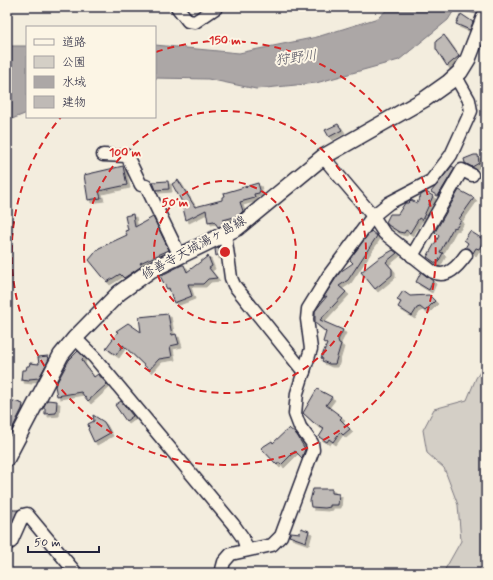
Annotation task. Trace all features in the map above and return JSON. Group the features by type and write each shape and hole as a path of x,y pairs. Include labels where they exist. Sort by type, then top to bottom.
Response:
{"main road":[{"name":"修善寺天城湯ヶ島線","path":"7,458 58,361 75,338 125,288 151,270 225,234 252,216 323,157 425,99 456,77 472,50 486,13"}],"street":[{"path":"177,7 188,21 195,22 217,7"},
{"path":"221,573 224,562 231,554 272,545 281,536 313,454 312,443 300,427 295,414 297,393 311,349 307,319 308,309 329,275 373,216 389,203 431,181 451,155 471,111 469,100 456,77"},
{"path":"104,155 127,156 141,185 146,186 180,256"},
{"path":"323,157 373,216 384,233 412,256 438,274 448,272 456,267 466,255"},
{"path":"412,256 462,170 472,175"},
{"path":"225,234 231,278 234,285 304,372"},
{"path":"75,338 94,357 233,524 243,538 247,550"},
{"path":"7,544 11,542 23,515 27,514 76,573"}],"green space":[{"path":"463,7 482,7 477,14 463,11"},
{"path":"486,363 486,573 443,573 461,541 458,505 444,468 427,453 423,430 434,409 467,400 476,378"}],"water":[{"name":"狩野川","path":"390,7 456,7 448,20 399,60 316,83 256,89 208,79 156,78 156,45 239,53 317,37 378,18"},
{"path":"7,46 26,46 26,113 7,121"}],"building":[{"path":"461,14 473,22 470,30 456,24"},
{"path":"444,35 459,56 447,66 436,49 436,41"},
{"path":"338,124 342,130 329,137 325,130"},
{"path":"478,155 479,163 472,167 465,163 464,159"},
{"path":"123,166 127,185 99,191 101,198 88,200 84,175"},
{"path":"452,166 455,168 438,196 431,192"},
{"path":"178,180 195,207 222,200 222,197 225,196 224,193 258,183 260,190 259,193 254,194 255,198 240,202 243,211 238,216 223,220 225,224 218,227 214,221 208,222 206,210 186,220 181,200 172,184"},
{"path":"168,181 169,189 156,190 153,182"},
{"path":"459,190 474,198 459,219 461,220 457,227 453,228 440,252 443,253 437,264 427,257 439,236 435,232"},
{"path":"426,192 433,196 422,220 419,218 410,233 406,230 404,233 399,232 388,225 386,222 390,214 398,214 405,203 408,203 411,200 417,203 421,195"},
{"path":"133,214 135,227 153,217 169,250 140,263 142,266 124,278 120,274 107,282 89,260 99,248 127,235 125,231 128,230 125,216"},
{"path":"371,231 377,236 348,280 339,286 346,292 320,320 343,330 338,340 341,344 335,364 329,364 322,361 323,359 321,358 327,344 323,342 326,332 315,323 315,311 327,296 323,298 340,272 353,263 350,260 351,257"},
{"path":"470,231 484,240 479,249 476,248 473,253 470,249 465,248 468,243 464,240"},
{"path":"219,247 220,254 216,256 215,249"},
{"path":"393,250 397,253 386,262 392,269 392,275 375,289 361,272 379,258"},
{"path":"208,256 212,266 209,268 217,278 208,279 203,284 188,284 192,296 174,303 169,288 167,289 160,276 182,265 184,265 187,272"},
{"path":"421,272 433,281 429,290 416,282"},
{"path":"403,291 410,296 429,295 435,301 425,311 420,307 417,308 412,316 398,307 401,302 397,300"},
{"path":"168,314 172,335 176,334 179,344 170,346 172,357 159,359 149,370 123,345 116,355 106,348 118,332 116,331 128,323 141,332 139,317"},
{"path":"78,351 84,357 82,359 83,362 94,377 98,374 107,384 88,401 81,392 57,396 55,386 69,360"},
{"path":"48,356 49,359 39,378 29,379 29,381 21,380 22,370 26,370 30,363 39,364 38,357"},
{"path":"317,389 332,397 326,405 342,417 340,419 350,429 343,435 340,432 333,442 329,439 327,442 319,437 324,429 314,423 303,413"},
{"path":"47,400 57,401 56,413 45,414 45,408 43,408"},
{"path":"14,401 23,404 7,439 7,413 10,402"},
{"path":"121,401 133,416 126,421 115,405"},
{"path":"93,415 104,422 110,433 94,442 88,429 88,424 94,421"},
{"path":"289,428 297,435 305,449 302,458 295,451 281,465 279,462 277,465 261,448 272,441 273,443"},
{"path":"313,489 332,489 332,493 339,494 338,505 330,505 330,507 325,508 311,507 310,501"},
{"path":"7,507 13,510 18,510 7,533"},
{"path":"301,528 309,531 306,542 289,536 291,532 300,533"}]}
